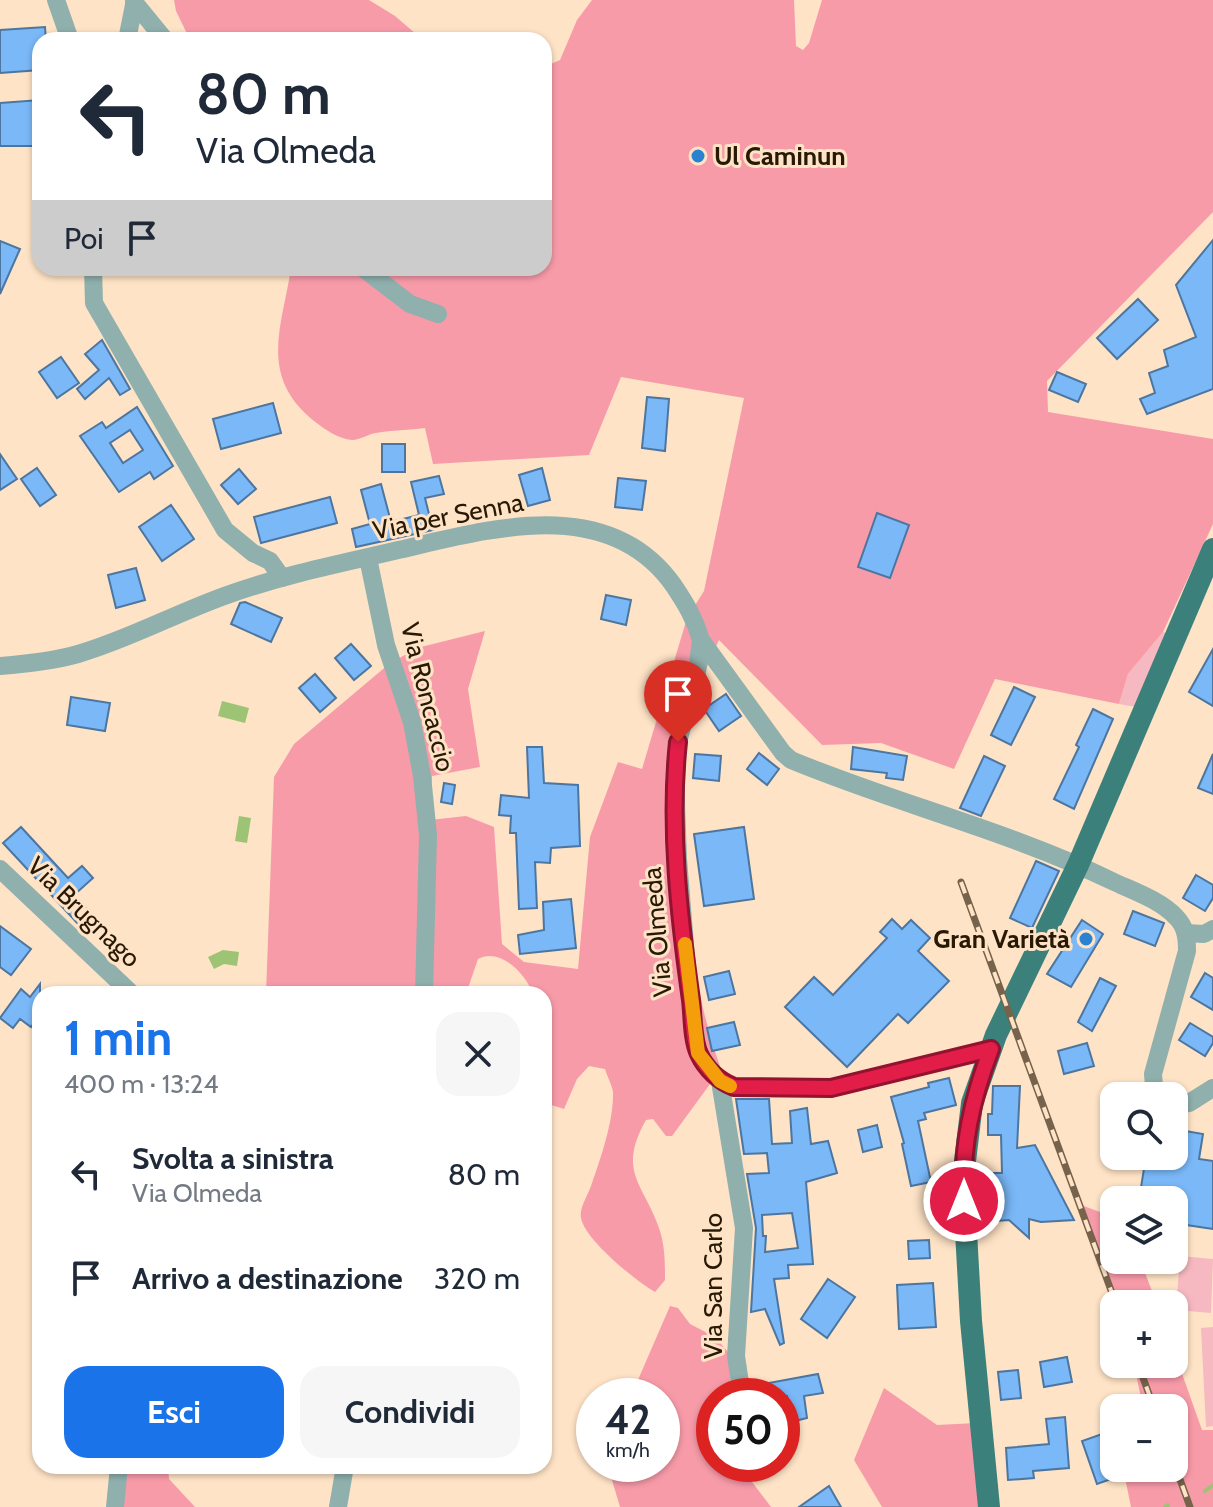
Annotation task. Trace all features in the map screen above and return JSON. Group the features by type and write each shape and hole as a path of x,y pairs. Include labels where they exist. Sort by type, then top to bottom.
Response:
{"main road":[{"path":"989,1507 971,1321 963,1178 972,1103 993,1042 1078,865 1213,549"}],"street":[{"path":"56,0 67,32"},
{"path":"129,32 135,1"},
{"path":"135,1 159,32"},
{"path":"93,276 94,303 225,530 253,553 270,561 282,578"},
{"path":"373,276 410,304 438,314"},
{"name":"Via per Senna","path":"0,666 75,655 231,593 368,558 503,528 554,525 599,531 646,555 664,571 696,621 701,640 791,760 1078,865 1168,911 1177,917 1186,933"},
{"name":"Via Roncaccio","path":"368,558 386,645 412,722 422,776 428,835 424,986"},
{"name":"Via Olmeda","path":"701,640 697,672 678,742 674,807 687,970 698,1053 720,1081"},
{"name":"Via Brugnago","path":"0,869 124,986"},
{"path":"1154,1082 1153,1074 1186,960 1186,933 1204,934 1213,929"},
{"path":"720,1081 734,1087 831,1088 993,1042"},
{"name":"Via San Carlo","path":"720,1081 744,1228 736,1356 739,1378"},
{"path":"1188,1103 1213,1088"},
{"path":"115,1507 118,1474"},
{"path":"338,1507 344,1474"}],"shaded area":[{"path":"174,0 369,0 414,32 186,32"},
{"path":"592,0 794,0 796,46 803,50 809,43 822,0 1213,0 1213,212 1047,381 1048,412 1213,439 1213,524 1163,632 1128,674 1119,704 995,679 954,769 881,743 822,745 719,640 703,678 692,717 686,744 684,784 692,948 703,1009 721,1069 672,1136 666,1136 653,1119 646,1120 637,1138 633,1166 660,1231 664,1249 665,1280 655,1292 624,1270 601,1248 581,1218 603,1150 613,1092 605,1069 589,1066 577,1079 564,1109 552,1105 552,986 530,986 511,964 486,956 478,959 469,986 266,986 274,777 294,744 389,664 417,648 485,631 468,689 480,767 432,776 430,820 466,816 494,827 502,944 524,962 578,969 590,837 618,762 642,769 687,618 704,591 744,398 621,377 589,455 433,464 425,428 382,432 352,440 327,430 297,404 280,368 280,330 290,276 552,276 552,64 560,60 577,20"},
{"path":"1163,632 1168,634 1136,707 1119,704 1128,674"},
{"path":"222,701 249,708 245,723 218,716"},
{"path":"239,816 251,818 247,843 235,841"},
{"path":"223,950 239,952 237,966 224,964 214,969 208,957"},
{"path":"1078,1204 1100,1212 1100,1263"},
{"path":"1188,1257 1213,1259 1211,1313 1188,1311 1188,1290 1177,1290 1179,1274 1188,1274"},
{"path":"1104,1274 1145,1274 1152,1290 1110,1290"},
{"path":"670,1306 678,1308 690,1324 715,1337 728,1352 730,1378 696,1378 696,1482 752,1482 771,1507 620,1507 613,1482 680,1482 680,1378 639,1378"},
{"path":"1213,1327 1213,1426 1206,1427 1201,1328"},
{"path":"1137,1378 1184,1378 1202,1430 1213,1430 1213,1507 1131,1507 1126,1482 1188,1482 1188,1394 1140,1394"},
{"path":"884,1388 937,1425 976,1423 980,1507 882,1507 854,1460"},
{"path":"114,1474 169,1474 169,1479 195,1507 109,1507"}],"building":[{"path":"45,27 45,32 32,32 32,71 0,73 0,30"},
{"path":"32,101 32,146 0,146 0,103"},
{"path":"1213,240 1213,389 1147,414 1140,399 1155,393 1149,373 1168,366 1164,350 1196,337 1176,285"},
{"path":"0,241 20,249 0,294"},
{"path":"1138,299 1158,320 1117,359 1097,338"},
{"path":"102,340 130,389 120,395 109,378 85,399 77,389 99,370 85,354"},
{"path":"61,357 79,383 57,398 39,372"},
{"path":"1057,372 1086,384 1078,402 1049,390"},
{"path":"647,397 669,399 665,451 642,448"},
{"path":"273,403 281,433 221,449 213,419"},
{"path":"137,407 173,466 154,479 150,472 119,492 80,436 102,422 106,428","holes":["130,430 143,450 123,463 110,443"]},
{"path":"382,444 405,444 405,472 382,472"},
{"path":"0,454 17,479 0,490"},
{"path":"37,468 56,495 40,506 21,479"},
{"path":"542,468 550,500 528,506 519,475"},
{"path":"239,469 256,489 238,504 221,485"},
{"path":"439,476 444,494 425,498 433,530 356,547 352,529 370,524 361,490 381,484 391,522 419,515 411,482"},
{"path":"618,478 646,481 642,510 615,507"},
{"path":"330,497 337,523 261,543 254,517"},
{"path":"171,505 194,539 162,561 139,527"},
{"path":"877,513 909,525 890,578 858,567"},
{"path":"136,568 145,600 116,608 108,575"},
{"path":"606,595 631,600 626,625 601,619"},
{"path":"245,602 282,618 271,642 231,624 240,603"},
{"path":"351,644 371,666 354,680 335,658"},
{"path":"1213,649 1213,706 1189,692"},
{"path":"315,674 336,698 320,712 299,688"},
{"path":"1014,687 1035,697 1011,745 991,735"},
{"path":"726,694 741,716 719,731 704,709"},
{"path":"71,697 110,703 105,731 67,725"},
{"path":"1093,709 1113,719 1074,809 1054,799"},
{"path":"527,747 542,747 544,783 578,785 580,846 551,848 550,863 535,862 537,908 519,909 516,833 510,833 511,816 499,815 501,795 529,798"},
{"path":"853,747 907,756 903,780 886,778 887,773 851,769"},
{"path":"759,753 779,769 767,785 747,769"},
{"path":"695,754 721,756 719,781 693,778"},
{"path":"1213,754 1213,794 1198,788"},
{"path":"984,756 1005,766 981,816 960,808"},
{"path":"444,783 455,785 452,804 441,802"},
{"path":"21,827 68,878 82,866 93,878 74,895 93,916 81,927 3,843"},
{"path":"744,827 754,899 704,906 694,834"},
{"path":"1036,861 1059,871 1032,928 1010,918"},
{"path":"1196,875 1213,885 1213,898 1205,911 1183,898"},
{"path":"571,899 576,948 520,954 518,935 544,930 543,902"},
{"path":"1133,911 1164,923 1155,946 1124,934"},
{"path":"892,919 902,929 911,920 930,938 918,951 949,981 908,1023 898,1014 847,1067 785,1007 814,977 833,995 887,938 880,932"},
{"path":"1082,920 1103,934 1071,987 1047,974"},
{"path":"0,926 31,949 11,975 0,967"},
{"path":"729,971 735,994 709,1000 704,977"},
{"path":"1205,973 1213,978 1213,1010 1191,997"},
{"path":"1100,978 1116,986 1092,1031 1078,1022"},
{"path":"21,989 30,997 32,994 31,1027 20,1019 13,1028 0,1018"},
{"path":"734,1022 740,1045 712,1051 707,1028"},
{"path":"1190,1023 1213,1037 1205,1056 1179,1040"},
{"path":"1087,1043 1094,1066 1064,1074 1058,1051"},
{"path":"949,1078 956,1105 924,1113 926,1119 918,1121 931,1182 911,1186 904,1143 891,1097"},
{"path":"993,1086 1020,1086 1017,1148 1035,1145 1074,1220 1041,1222 1029,1219 1029,1238 1009,1220 984,1222 981,1173 1002,1173 1001,1135 988,1135"},
{"path":"736,1099 769,1099 772,1144 792,1143 790,1111 807,1108 811,1144 828,1141 837,1173 806,1182 813,1264 788,1265 789,1278 774,1279 784,1343 780,1345 765,1309 751,1312 756,1228 747,1174 769,1173 767,1153 744,1154","holes":["792,1213 798,1248 765,1252 762,1215"]},
{"path":"877,1125 882,1147 863,1152 858,1130"},
{"path":"1188,1131 1203,1134 1199,1159 1213,1161 1213,1229 1188,1225 1188,1186 1141,1186 1144,1170 1188,1170"},
{"path":"929,1240 930,1258 909,1259 908,1241"},
{"path":"828,1279 855,1297 827,1338 801,1319"},
{"path":"933,1283 936,1327 899,1329 897,1285"},
{"path":"1067,1357 1072,1382 1044,1387 1040,1362"},
{"path":"1018,1370 1021,1398 1001,1400 998,1372"},
{"path":"818,1374 823,1393 804,1396 807,1418 800,1420 800,1378 796,1378"},
{"path":"1065,1417 1069,1468 1033,1471 1034,1478 1008,1480 1006,1448 1049,1444 1046,1419"},
{"path":"1100,1435 1100,1482 1103,1482 1097,1484 1082,1441"},
{"path":"829,1486 841,1507 799,1507"}],"waterway":[{"path":"1205,1491 1213,1485"}],"railway":[{"path":"961,882 1111,1290"},
{"path":"1143,1378 1149,1394"},
{"path":"1181,1482 1190,1507"}],"slow traffic":[{"path":"685,944 698,1053 720,1081 730,1086"}],"place":[{"name":"Ul Caminun","path":"698,156"},
{"name":"Gran Varietà","path":"1086,939"}],"route":[{"path":"678,742 674,807 687,970 698,1053 720,1081 734,1087 831,1088 991,1049 972,1103 966,1138 964,1201"}]}
